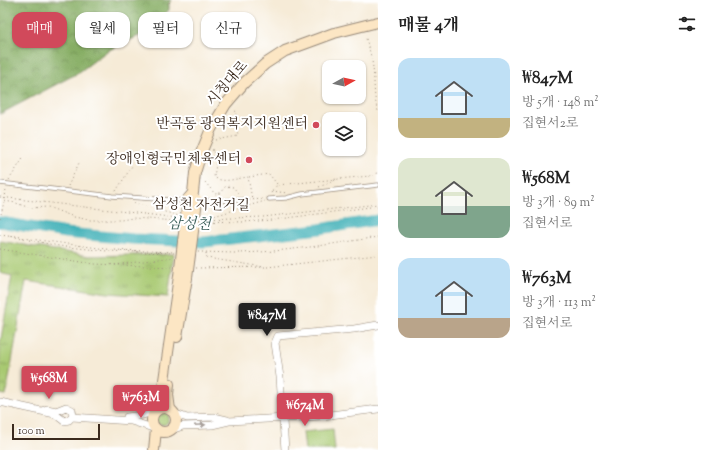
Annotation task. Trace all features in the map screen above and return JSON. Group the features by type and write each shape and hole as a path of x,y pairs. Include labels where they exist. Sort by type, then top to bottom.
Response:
{"street":[{"name":"시청대로","path":"171,411 168,395 169,383 195,174 201,153 211,129 226,104 244,83 265,64 285,51 334,33 378,22"},
{"name":"시청대로","path":"157,410 162,394 183,277"},
{"path":"285,450 280,377 275,344 278,336 354,329 378,325"},
{"path":"0,402 42,410 47,409 60,413"},
{"path":"73,415 69,407 64,407 60,413 62,420 66,421 73,415 79,414 134,417 164,408 187,418 214,417 229,421"},
{"path":"73,415 136,422 161,432 183,426 212,425 229,421 322,416 378,409"},
{"path":"154,450 156,429 152,416 157,410"},
{"path":"161,450 161,445 175,423 175,418 171,411"}],"lane":[{"path":"0,183 112,196 166,200 244,200"},
{"path":"269,199 378,185"}],"path":[{"path":"365,35 373,68 373,87 378,111"},
{"path":"216,140 238,136 235,117 237,112 233,110"},
{"path":"212,150 214,150 213,155 216,164 214,177 216,179 235,179 269,174 277,185"},
{"path":"0,218 5,198 6,184 24,157"},
{"path":"65,191 79,163"},
{"path":"112,196 132,166"},
{"path":"269,199 272,191 277,185 370,176 378,173"},
{"path":"248,177 252,200"},
{"path":"316,188 338,179"},
{"path":"205,182 215,194 220,193 226,186 233,187 244,200 269,199"},
{"path":"272,191 287,193"},
{"name":"삼성천 자전거길","path":"0,197 178,218"},
{"path":"204,219 269,199"},
{"path":"133,202 182,216"},
{"name":"삼성천 자전거길","path":"197,219 263,217 378,204"},
{"path":"0,235 16,236 34,242 88,249 175,253"},
{"path":"0,249 94,264 112,265 178,256"},
{"path":"198,253 205,252 207,258 271,267 378,254"}],"green space":[{"path":"0,0 172,0 169,3 169,10 167,12 138,12 138,36 130,40 130,12 75,12 75,48 113,48 107,51 78,73 0,114"},
{"path":"0,241 89,256 174,254 168,297 108,293 26,281 6,395 0,394 0,344 12,276 0,273"},
{"path":"162,411 167,413 169,418 167,423 162,425 157,423 155,418 157,413"},
{"path":"333,429 335,450 305,450 303,432"}],"waterway":[{"name":"삼성천","path":"0,222 66,233 133,239 204,242 319,229 378,220"}],"place":[{"name":"반곡동 광역복지지원센터","path":"316,125"},
{"name":"장애인형국민체육센터","path":"249,160"}]}
